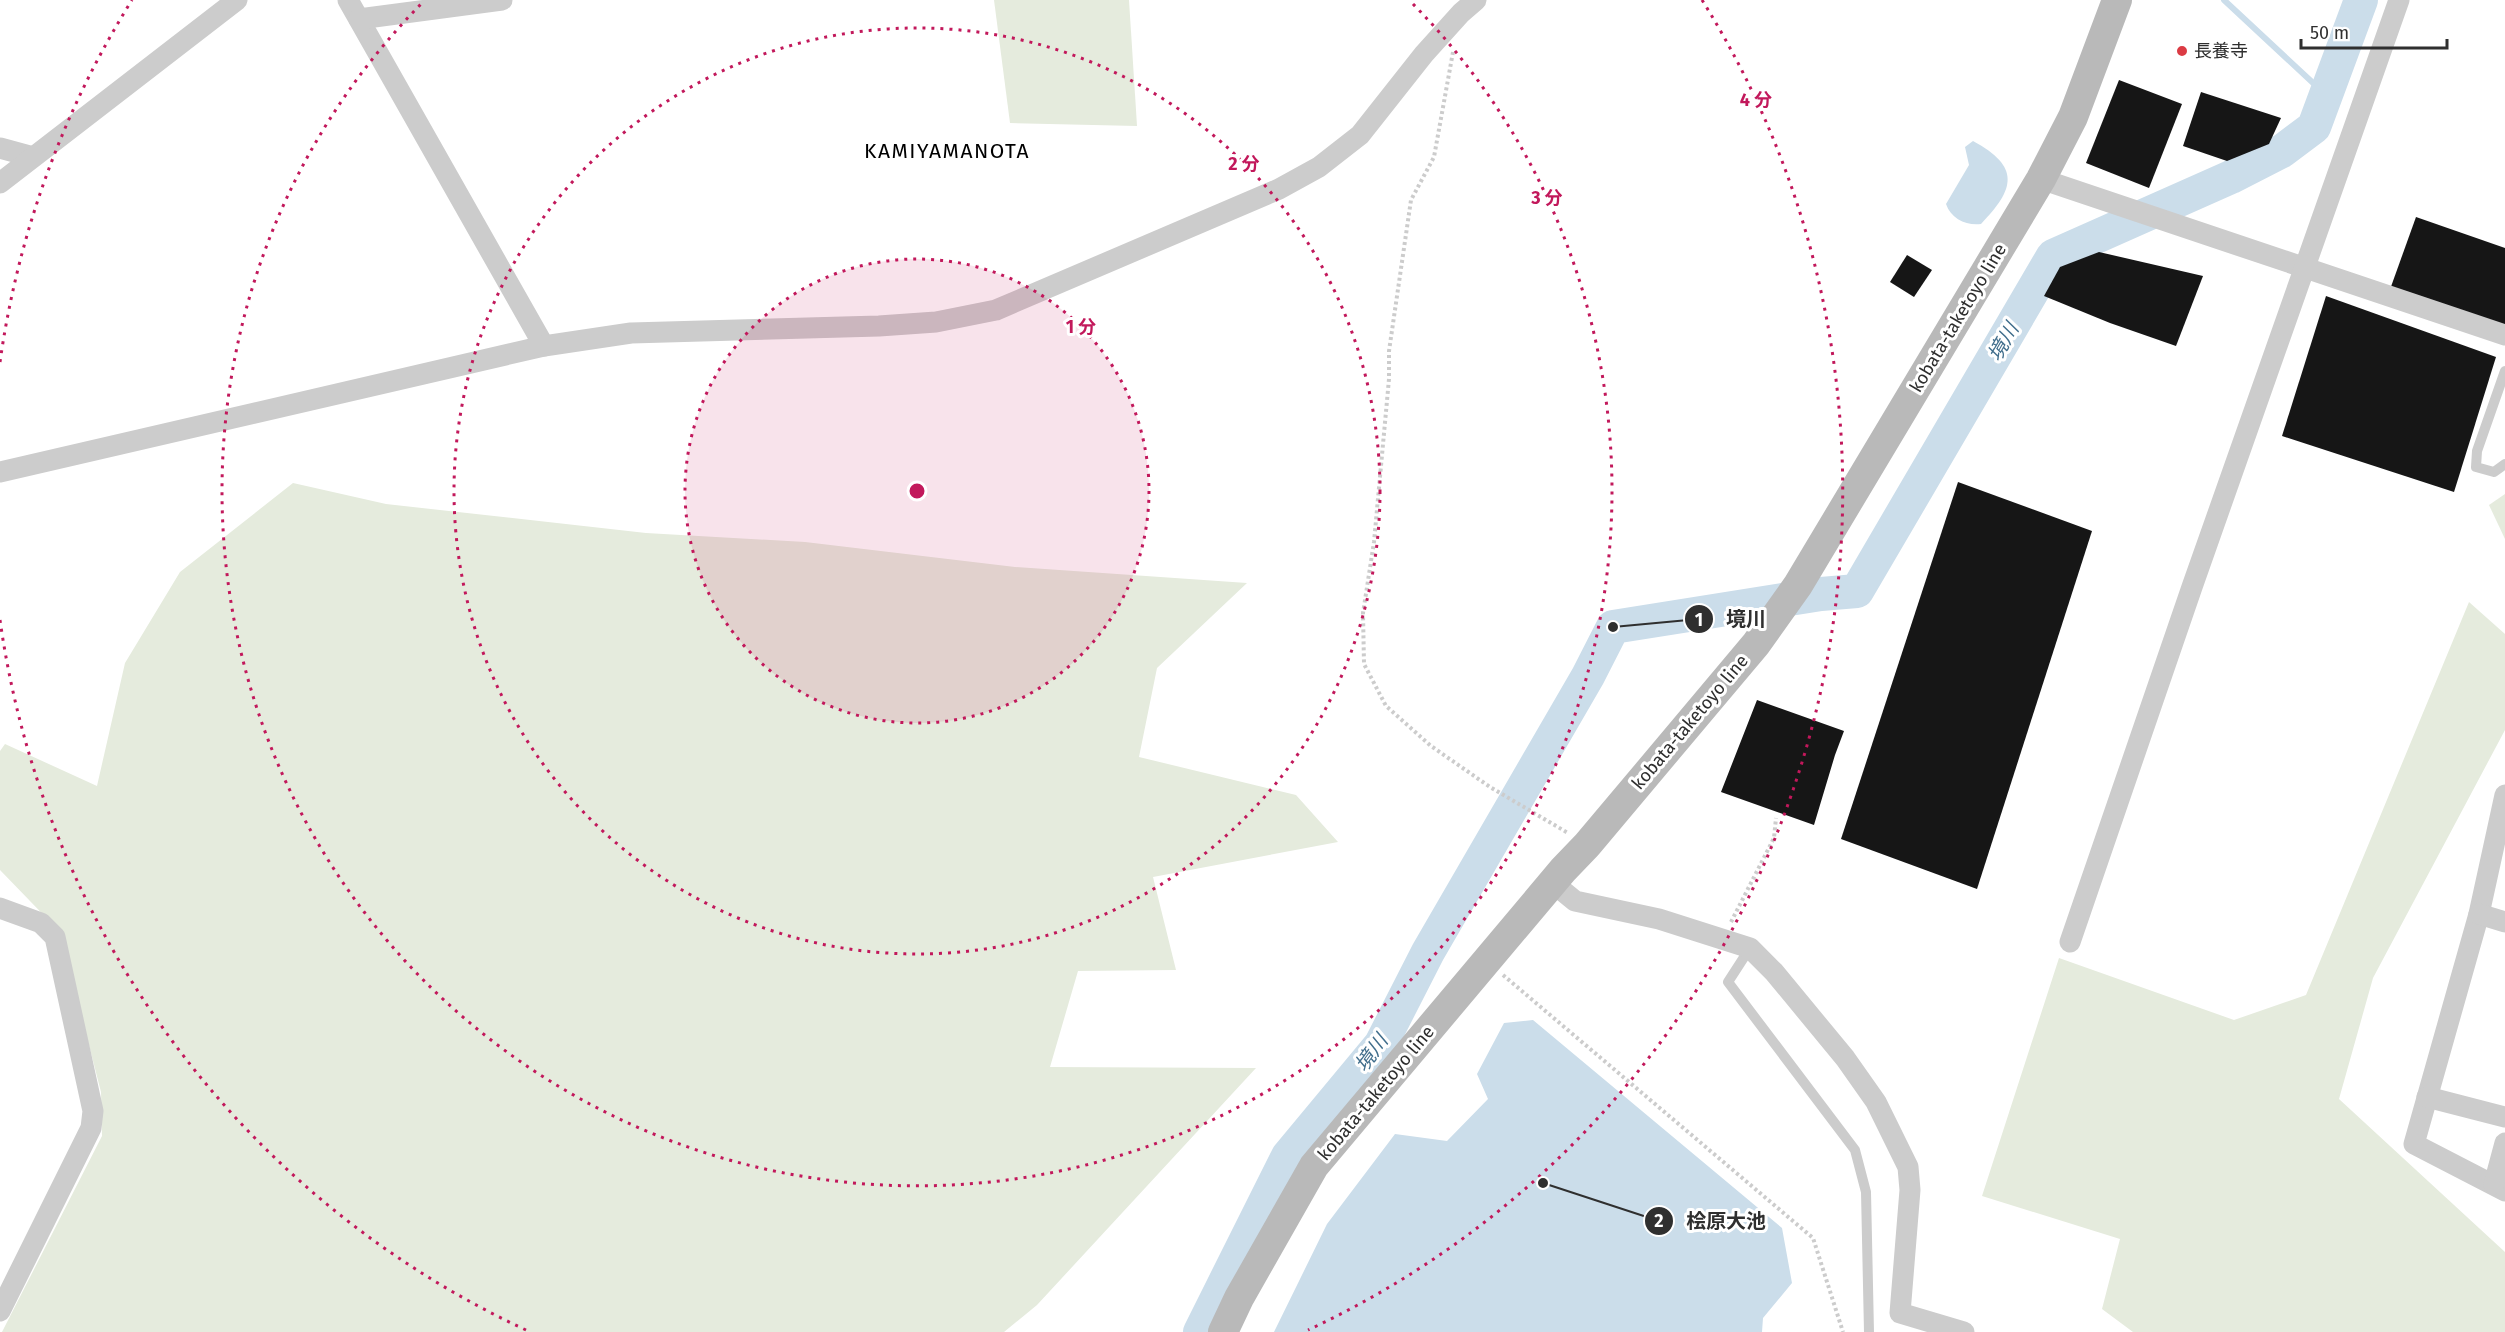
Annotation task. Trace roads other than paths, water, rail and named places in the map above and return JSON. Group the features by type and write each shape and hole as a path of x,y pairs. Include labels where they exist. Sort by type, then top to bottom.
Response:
{"main road":[{"name":"kobata-taketoyo line","path":"1223,1332 1245,1288 1314,1166 1756,644 1798,585 2041,179 2073,117 2117,0"}],"street":[{"path":"0,183 237,0"},
{"path":"348,0 544,346"},
{"path":"359,19 502,0"},
{"path":"2070,942 2192,587 2399,0"},
{"path":"0,472 544,346 631,333 879,326 936,322 996,310 1279,189 1319,167 1360,135 1424,54 1468,7"},
{"path":"0,148 33,157"},
{"path":"2041,179 2505,334"},
{"path":"2505,795 2479,914 2414,1144 2499,1187 2505,1143"},
{"path":"1552,883 1575,901 1659,919 1750,948 1774,972 1851,1067 1876,1102 1908,1167 1910,1190 1899,1313 1964,1332"},
{"path":"0,908 41,923 55,937 93,1111 91,1128 0,1311"},
{"path":"2479,914 2505,922"},
{"path":"2427,1097 2505,1117"}],"lane":[{"path":"2505,372 2477,451 2476,467 2494,472 2505,464"},
{"path":"1750,948 1728,981 1855,1150 1866,1192 1869,1332"}],"water":[{"path":"1973,141 1999,160 2006,169 2008,179 2001,200 1981,224 1970,224 1960,220 1952,214 1946,204 1969,165 1965,147"},
{"path":"1533,1020 1782,1228 1792,1283 1763,1318 1762,1332 1274,1332 1327,1224 1395,1134 1447,1141 1488,1099 1477,1074 1504,1023"}],"waterway":[{"path":"2224,0 2326,95"},
{"name":"境川","path":"1200,1332 1288,1156 1381,1044 1428,952 1588,676 1613,627 1821,594 1857,591 2053,256 2231,177 2282,151 2314,127 2361,0"}],"place":[{"name":"長養寺","path":"2182,51"},
{"name":"境川","path":"1613,627"},
{"name":"桧原大池","path":"1543,1183"}],"district":[{"name":"KAMIYAMANOTA","path":"947,151"}]}
